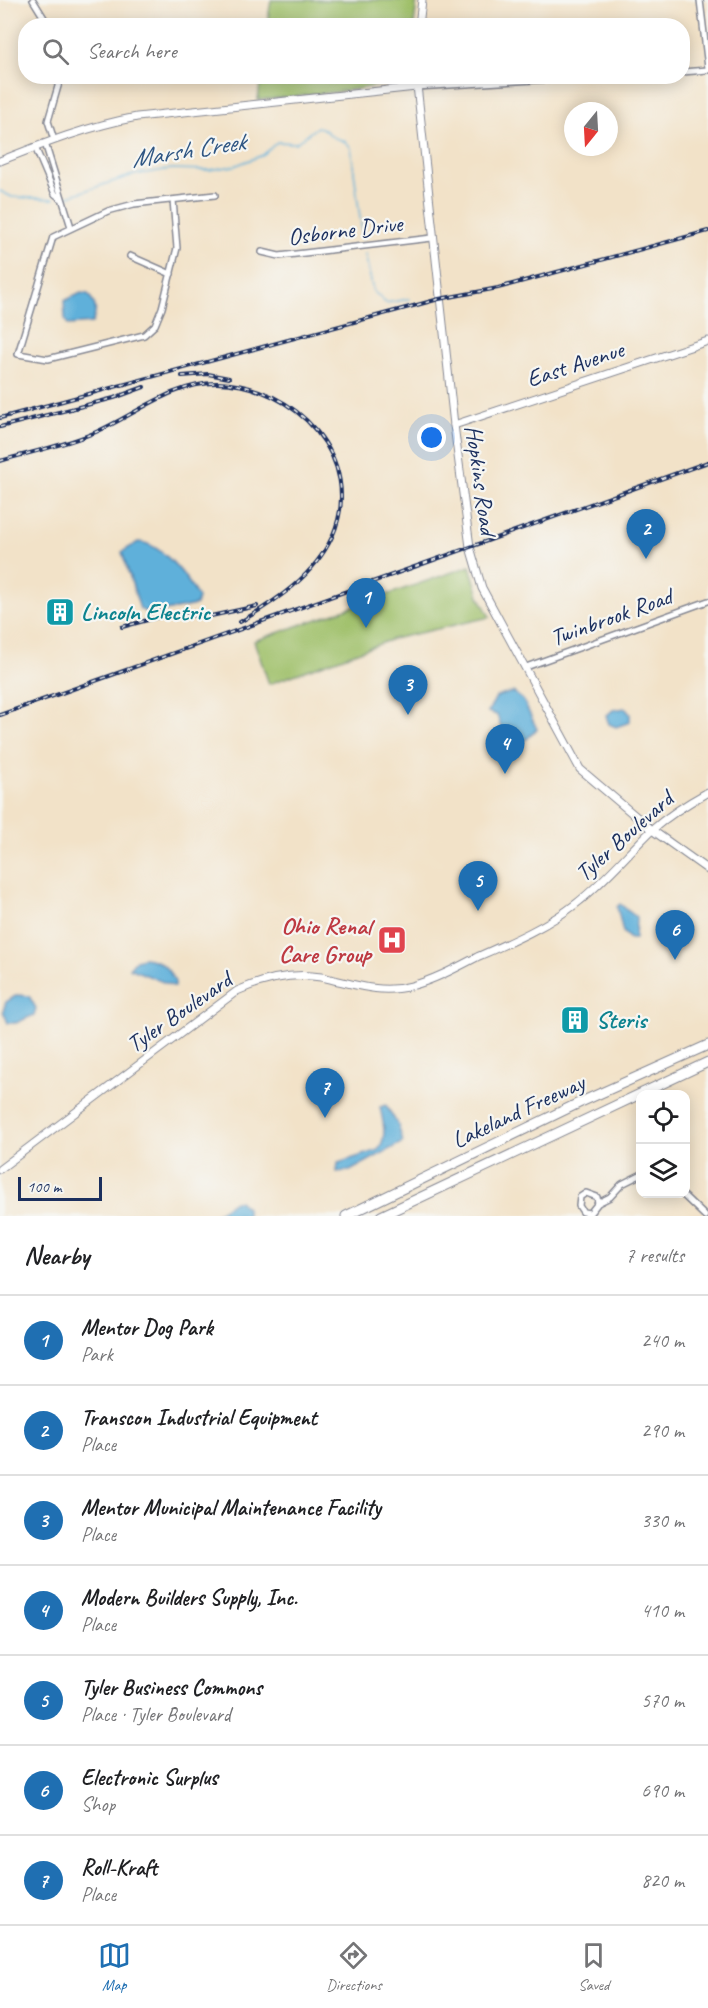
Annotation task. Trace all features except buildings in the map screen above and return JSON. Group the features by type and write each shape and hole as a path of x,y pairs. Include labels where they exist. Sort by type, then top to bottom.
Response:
{"highway":[{"name":"Lakeland Freeway","path":"346,1216 580,1102 708,1045"},
{"name":"Lakeland Freeway","path":"381,1216 708,1062"}],"street":[{"path":"33,0 44,18"},
{"path":"420,18 422,0"},
{"path":"690,71 708,69 700,0"},
{"path":"54,140 48,121 60,84"},
{"path":"0,161 54,140 104,124 137,117 416,87 467,84"},
{"name":"Hopkins Road","path":"416,87 454,425 470,547 477,572 491,609 526,667 580,769 652,830 708,870"},
{"path":"45,143 56,172 60,198 71,227"},
{"path":"35,147 55,194 60,198"},
{"path":"173,200 177,248 155,325 144,335 48,359 18,354 53,237 71,227 134,204 214,195"},
{"name":"Osborne Drive","path":"262,252 279,256 432,238"},
{"path":"130,256 171,274"},
{"name":"East Avenue","path":"454,425 708,341"},
{"name":"Twinbrook Road","path":"526,667 708,601"},
{"name":"Tyler Boulevard","path":"0,1169 237,992 272,979 292,976 320,977 357,987 383,990 409,987 438,976 541,926 575,905 611,874 652,830 681,808 708,792"},
{"path":"598,1203 610,1197 622,1184 636,1177"},
{"path":"686,1198 705,1216"}],"green space":[{"path":"271,0 417,0 415,18 268,18"},
{"path":"260,84 384,84 312,95 258,100"},
{"path":"470,566 479,596 490,617 393,639 269,684 254,641"}],"water":[{"path":"81,293 88,294 93,301 95,311 92,323 68,325 65,319 64,301"},
{"path":"138,542 156,548 173,563 198,598 196,605 149,614 140,609 122,552"},
{"path":"513,692 523,700 537,729 527,739 510,747 507,733 501,727 497,715 488,712 496,697"},
{"path":"625,708 630,714 630,722 616,727 609,724 606,716 613,710"},
{"path":"620,904 636,917 635,939 630,939 623,932 617,907"},
{"path":"143,958 163,965 175,982 175,987 129,968 136,960"},
{"path":"17,995 29,996 36,1008 34,1015 16,1023 8,1023 3,1011 6,1002"},
{"path":"386,1105 398,1125 403,1142 350,1171 337,1172 338,1163 378,1150 384,1135 380,1107"},
{"path":"234,1201 239,1201 247,1209 247,1216 213,1216"}],"waterway":[{"name":"Marsh Creek","path":"66,197 133,175 171,169 209,170 234,166 263,155 277,142 296,143 317,127 345,142 351,148 363,241"},
{"name":"Marsh Creek","path":"0,191 12,197 54,199"},
{"name":"Marsh Creek","path":"365,254 373,291 386,303 409,299"}],"railway":[{"path":"0,418 439,299 498,288 708,231"},
{"path":"182,376 208,374 229,378"},
{"path":"0,461 85,437 169,394 200,384 217,383 245,387 272,397 296,412 316,431 331,454 340,480 340,508 332,537 315,564 293,586 240,622"},
{"path":"0,427 114,398 144,387"},
{"path":"0,715 708,462"},
{"path":"122,627 166,615 211,616 257,606"}],"place":[{"name":"Transcon Industrial Equipment","path":"646,559"},
{"name":"Lincoln Electric","path":"60,612"},
{"name":"Mentor Dog Park","path":"366,628"},
{"name":"Mentor Municipal Maintenance Facility","path":"408,715"},
{"name":"Modern Builders Supply, Inc.","path":"505,774"},
{"name":"Tyler Business Commons","path":"478,911"},
{"name":"Ohio Renal Care Group","path":"392,940"},
{"name":"Electronic Surplus","path":"675,960"},
{"name":"Steris","path":"575,1020"},
{"name":"Roll-Kraft","path":"325,1118"}]}
